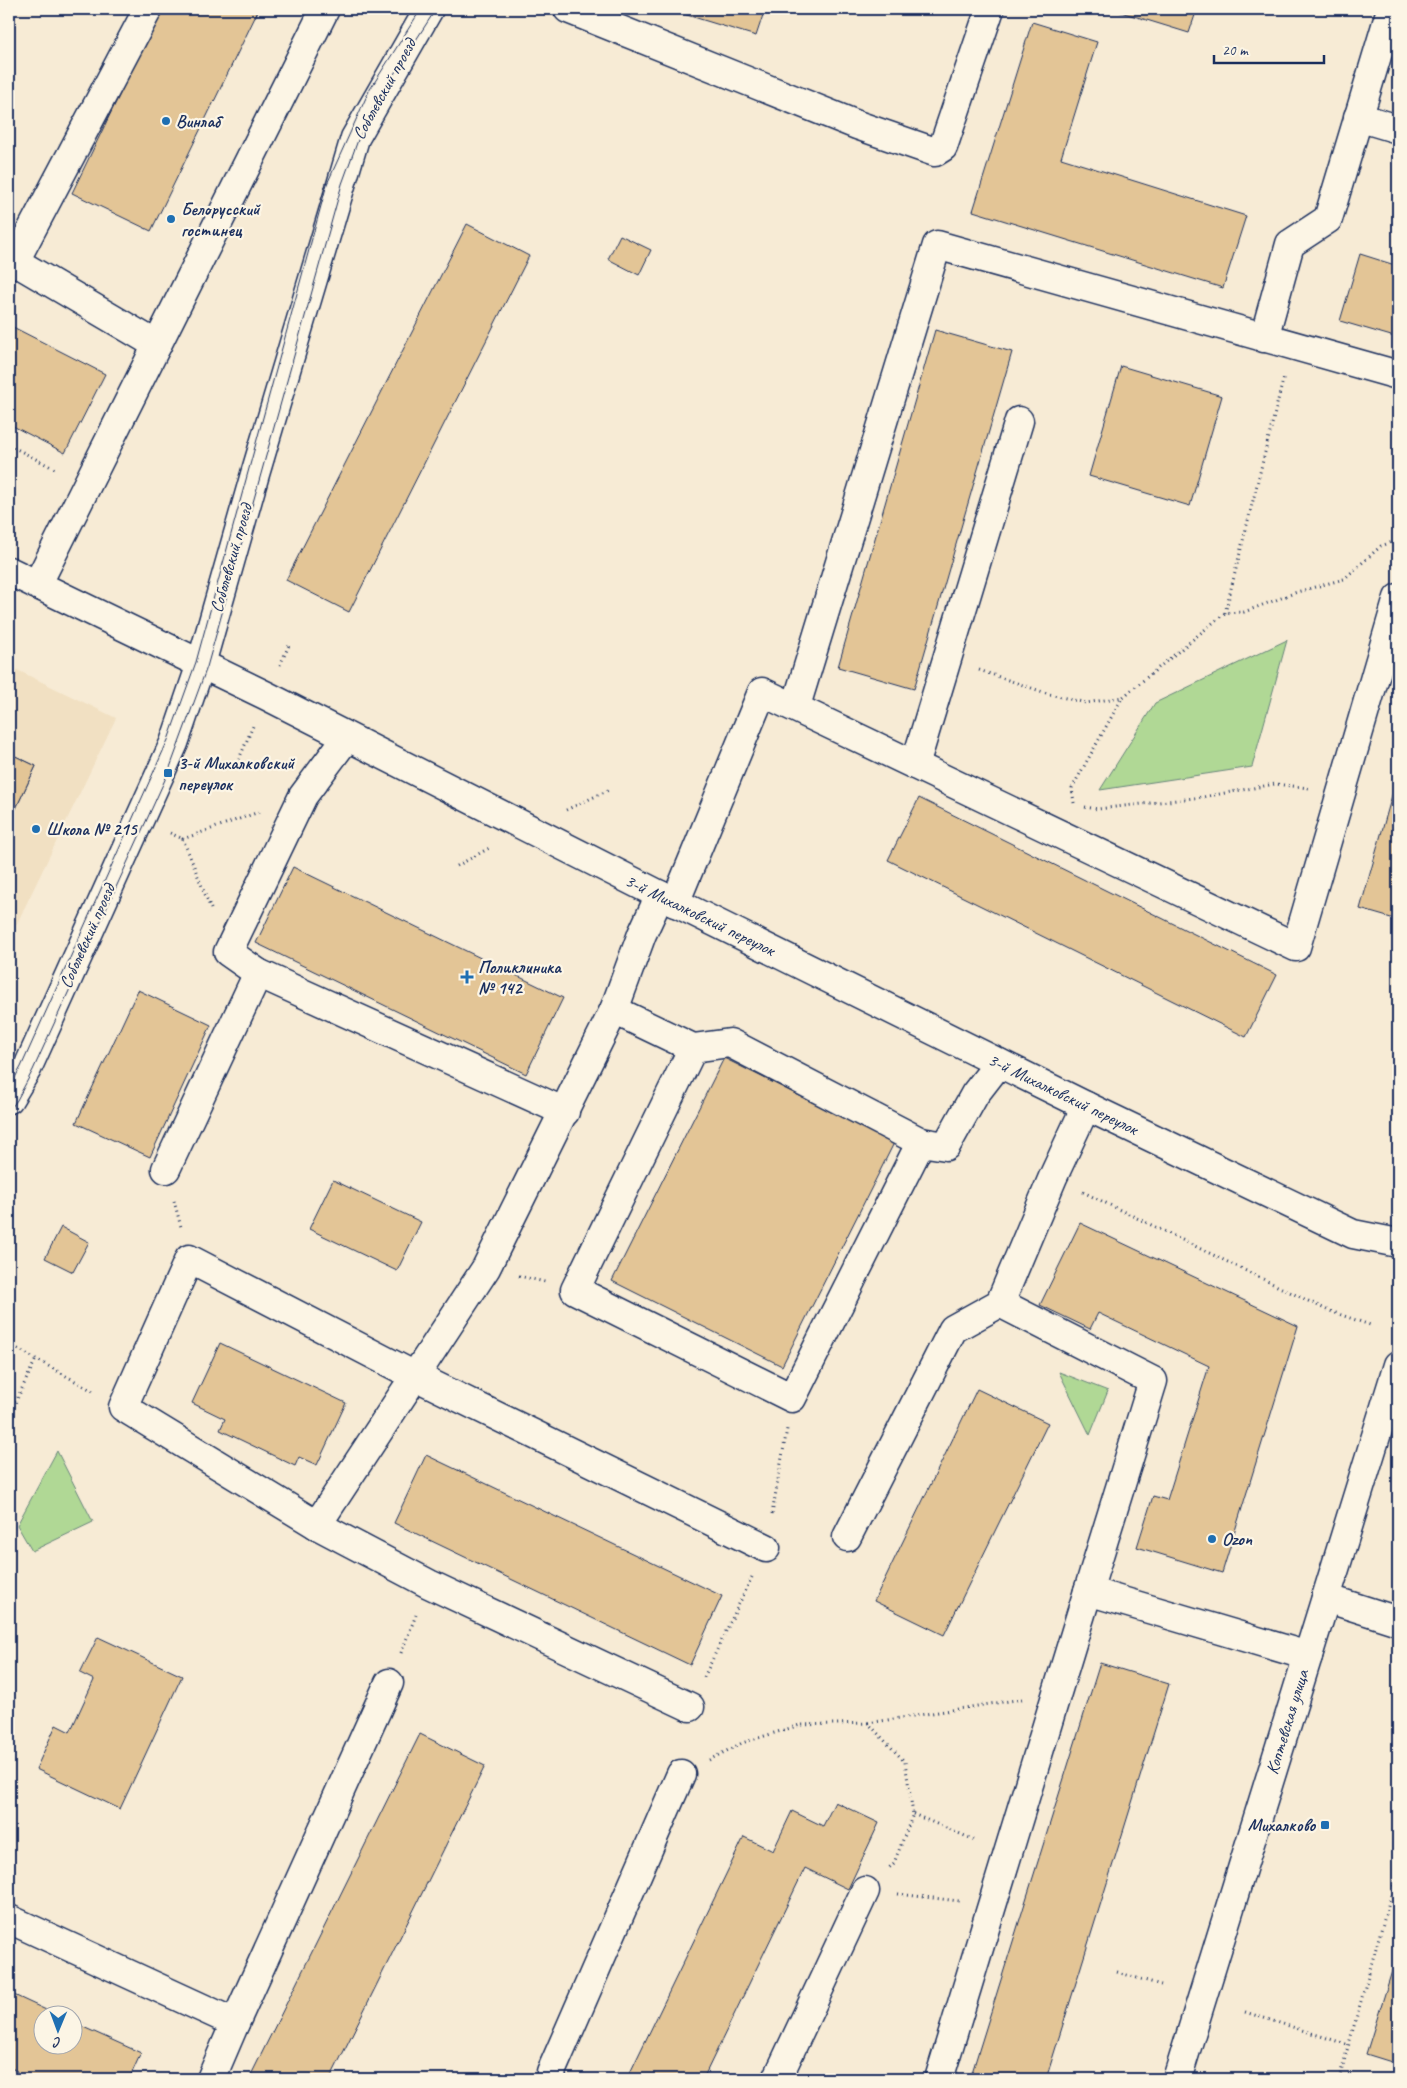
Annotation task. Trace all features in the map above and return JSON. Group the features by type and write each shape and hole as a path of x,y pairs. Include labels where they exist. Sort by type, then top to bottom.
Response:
{"street":[{"path":"148,9 12,260 157,345"},
{"path":"37,585 325,9"},
{"name":"Соболевский проезд","path":"9,1099 27,1068 174,743 201,664 254,474 355,138 429,9"},
{"path":"568,9 857,125 935,152 943,147 990,9"},
{"path":"1264,338 1290,244 1328,219 1391,9"},
{"path":"1358,117 1398,129"},
{"path":"796,706 937,245 1398,375"},
{"path":"915,765 1019,422"},
{"name":"3-й Михалковский переулок","path":"9,571 201,664 667,899 1086,1106 1353,1234 1398,1243"},
{"path":"317,1524 486,1268 614,1010 642,934 667,899 762,692 796,706 1296,947 1398,598"},
{"path":"347,737 303,796 228,952 258,973 565,1112"},
{"path":"166,1170 258,973"},
{"path":"614,1010 693,1048 730,1043 921,1142 946,1146 975,1094 999,1063"},
{"path":"693,1048 575,1290 792,1398 921,1142"},
{"path":"847,1537 953,1329 1000,1303 1053,1177 1086,1106"},
{"path":"690,1707 429,1584 317,1524 123,1407 189,1259 415,1376 766,1548"},
{"path":"939,2079 1153,1381 1000,1303"},
{"name":"Коптевская улица","path":"1177,2079 1398,1366"},
{"path":"1088,1591 1308,1656"},
{"path":"1326,1598 1398,1620"},
{"path":"211,2079 389,1683"},
{"path":"552,2079 551,2072 682,1774"},
{"path":"777,2079 865,1891"},
{"path":"9,1919 235,2023"}],"path":[{"path":"1225,613 1291,345"},
{"path":"9,445 87,485"},
{"path":"1074,806 1072,788 1123,697 1225,613 1244,612 1297,592 1344,580 1381,546 1398,540"},
{"path":"947,659 1049,694 1086,703 1123,697"},
{"path":"1082,807 1098,809 1203,797 1275,784 1342,791"},
{"path":"228,952 183,839 303,796"},
{"path":"166,1170 189,1259"},
{"path":"1053,1177 1327,1310 1373,1326"},
{"path":"486,1268 575,1290"},
{"path":"9,1344 123,1407"},
{"path":"9,1416 36,1359"},
{"path":"690,1707 766,1548 792,1398"},
{"path":"389,1683 429,1584"},
{"path":"682,1774 742,1743 800,1725 868,1723 1057,1694"},
{"path":"865,1891 894,1863 913,1814 905,1762 868,1723"},
{"path":"913,1814 1008,1854"},
{"path":"1339,2079 1398,1870"},
{"path":"865,1891 992,1905"},
{"path":"1117,1972 1161,1985"},
{"path":"1245,2012 1349,2045"}],"shaded area":[{"name":"Школа № 215","path":"9,666 116,718 9,940"}],"green space":[{"path":"1287,640 1252,767 1100,790 1155,703"},
{"path":"1059,1372 1108,1391 1090,1435"},
{"path":"57,1451 93,1522 32,1551 17,1525"}],"building":[{"path":"161,9 259,9 151,231 72,193"},
{"path":"667,9 765,9 756,36"},
{"path":"1111,9 1197,9 1189,33"},
{"path":"1032,22 1097,42 1061,158 1246,216 1223,288 973,211"},
{"path":"467,224 529,256 349,612 286,580"},
{"path":"620,235 651,250 639,275 608,259"},
{"path":"1360,254 1398,266 1398,338 1340,321"},
{"path":"9,325 105,374 65,453 9,424"},
{"path":"935,330 1012,352 914,689 838,667"},
{"path":"1121,366 1222,396 1190,506 1089,476"},
{"path":"9,753 36,766 9,823"},
{"path":"9,753 36,766 9,823"},
{"path":"1398,774 1398,920 1360,909"},
{"path":"919,798 1277,975 1246,1037 888,860"},
{"path":"293,867 563,998 526,1074 256,943"},
{"path":"138,990 211,1025 150,1157 76,1123"},
{"path":"724,1058 894,1143 782,1366 612,1281"},
{"path":"333,1180 421,1222 397,1271 309,1229"},
{"path":"1080,1223 1298,1326 1222,1573 1137,1547 1153,1496 1167,1500 1209,1366 1098,1313 1090,1329 1040,1305"},
{"path":"61,1227 89,1242 73,1272 45,1258"},
{"path":"220,1343 346,1403 317,1465 299,1457 295,1466 220,1430 225,1419 192,1403"},
{"path":"977,1389 1048,1423 944,1635 874,1601"},
{"path":"426,1455 722,1596 690,1665 394,1523"},
{"path":"98,1637 182,1676 120,1809 36,1769 56,1725 70,1732 94,1680 80,1673"},
{"path":"1100,1663 1169,1684 1046,2079 970,2079"},
{"path":"420,1734 485,1766 330,2079 249,2079"},
{"path":"835,1802 879,1823 848,1889 805,1868 703,2079 627,2079 744,1837 773,1851 792,1811 823,1826"},
{"path":"1398,1952 1398,2064 1366,2054"},
{"path":"14,1995 38,2006 32,2006 32,2056 82,2056 82,2026 141,2053 129,2079 14,2079 17,2071 9,2067 9,2005"}],"tram line":[{"path":"9,1088 21,1067 168,740 196,662 327,184 369,91 421,9"},
{"path":"9,1111 33,1070 168,773 207,667 342,184 358,140 376,102 436,9"}],"place":[{"name":"Винлаб","path":"166,121"},
{"name":"Белорусский гостинец","path":"171,219"},
{"name":"3-й Михалковский переулок","path":"168,773"},
{"name":"Школа № 215","path":"36,829"},
{"name":"Поликлиника № 142","path":"467,977"},
{"name":"Ozon","path":"1212,1539"},
{"name":"Михалково","path":"1325,1825"}]}
